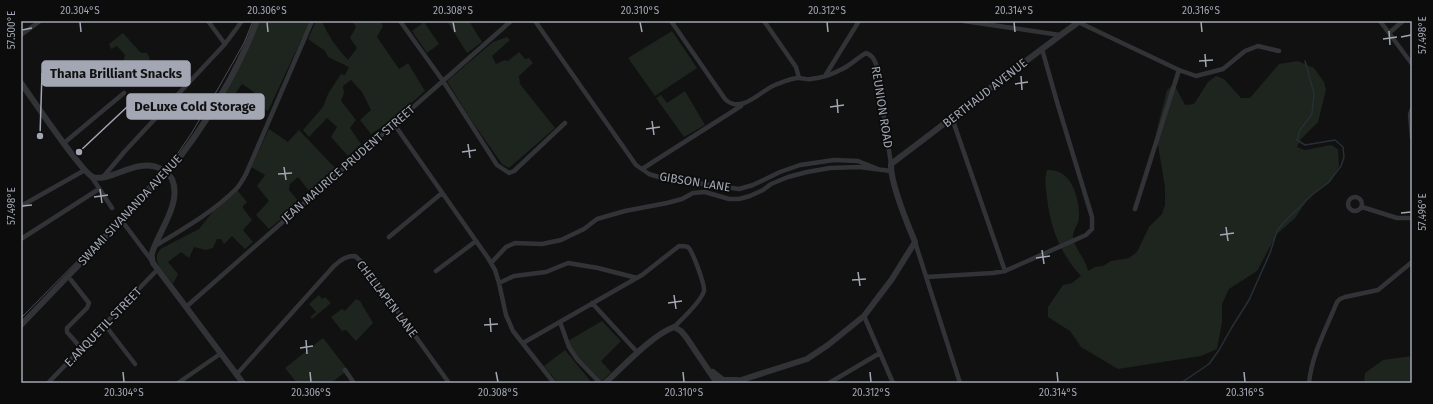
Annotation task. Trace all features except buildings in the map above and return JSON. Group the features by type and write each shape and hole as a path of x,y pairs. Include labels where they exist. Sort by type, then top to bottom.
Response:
{"street":[{"path":"21,35 40,21"},
{"path":"208,21 225,44"},
{"path":"104,176 124,151 225,44 242,21"},
{"name":"SWAMI SIVANANDA AVENUE","path":"21,325 167,173 182,154 214,106 250,40 257,21"},
{"path":"155,246 212,209 237,188 246,174 312,21"},
{"path":"400,21 443,81 497,165 509,173 514,171 565,123"},
{"name":"JEAN MAURICE PRUDENT STREET","path":"186,307 511,21"},
{"name":"GIBSON LANE","path":"535,21 616,139 636,165 649,174 662,178 739,189 753,185 780,172 800,165 834,160 858,161 878,169"},
{"path":"671,21 729,104 742,105"},
{"path":"764,21 796,67 799,78"},
{"path":"824,77 859,21"},
{"path":"964,21 1060,35"},
{"path":"1380,21 1412,64"},
{"path":"1389,33 1403,21"},
{"path":"1079,22 1179,70 1196,76 1223,69 1245,51 1258,46 1279,51"},
{"name":"BERTHAUD AVENUE","path":"891,167 952,118 1079,22"},
{"path":"926,277 1004,271 1086,235 1092,229 1092,217 1056,102 1042,49"},
{"name":"REUNION ROAD","path":"642,169 774,85 787,80 799,78 812,79 824,77 840,71 866,53 874,59 879,75 891,167"},
{"path":"1135,209 1179,70"},
{"path":"21,83 112,208"},
{"path":"64,143 124,93"},
{"path":"1412,109 1410,114 1412,138"},
{"path":"952,118 1004,271"},
{"path":"394,124 490,263 499,283 506,316 513,331 554,383"},
{"path":"90,176 95,178 144,166 154,166 167,173 172,179 175,195 170,212 151,253 153,263"},
{"path":"490,263 506,247 515,243 542,244 561,240 584,229 597,219 682,198 693,193 704,192 729,199 739,199 763,190 782,179 807,172 830,168 859,167 878,169 891,167 960,383"},
{"path":"21,206 85,170"},
{"path":"21,239 99,189"},
{"path":"389,237 442,192"},
{"path":"1362,207 1397,218 1412,218"},
{"path":"125,225 241,382"},
{"path":"436,271 476,241"},
{"path":"732,383 807,360 828,345 864,316 892,278 915,242"},
{"path":"523,343 654,267 679,246 687,247 691,252 704,285 704,291 691,309 674,327 661,333 605,383"},
{"name":"CHELLAPEN LANE","path":"236,375 334,266 343,258 348,256 356,256 363,263 449,383"},
{"path":"1309,383 1314,356 1337,302 1345,297 1378,290 1412,262"},
{"path":"499,283 514,276 546,272 568,263 598,268 636,278"},
{"name":"E.ANQUETIL STREET","path":"48,383 158,270"},
{"path":"71,280 90,303 88,308 67,328 67,332 82,348"},
{"path":"592,303 638,353"},
{"path":"864,316 893,383"},
{"path":"560,322 569,347 576,359 600,383"},
{"path":"105,325 135,364"},
{"path":"674,327 681,331 686,337 717,383"},
{"path":"829,383 880,353"},
{"path":"178,383 220,354"},
{"path":"708,369 724,381 739,380"},
{"path":"345,370 354,383"}],"shaded area":[{"path":"259,21 310,21 268,111 250,99 254,92 242,84 224,110 218,105"},
{"path":"316,21 322,21 333,42 348,60 357,48 350,38 356,27 352,21 380,21 383,26 377,37 399,69 408,63 425,91 391,121 371,134 360,120 371,110 362,92 351,80 343,86 344,93 341,101 356,120 350,128 361,144 348,156 331,137 337,127 327,118 309,137 303,130 323,107 328,94 341,74 345,75 349,67 328,57 325,51 308,39"},
{"path":"447,21 469,21 482,42 467,53"},
{"path":"424,22 439,44 427,53 412,31"},
{"path":"672,31 697,68 655,96 628,58"},
{"path":"123,33 141,53 147,53 150,59 138,71 137,84 128,73 120,78 113,69 123,62 125,55 117,46 111,49 109,44"},
{"path":"507,37 510,40 492,56 496,64 505,60 508,61 519,52 525,59 529,58 533,63 519,76 520,84 555,128 509,168 502,164 469,117 447,81 493,42"},
{"path":"1298,61 1314,68 1324,82 1326,90 1318,122 1301,139 1297,147 1305,150 1331,145 1338,149 1339,166 1331,181 1310,196 1295,218 1277,234 1257,271 1229,289 1222,304 1222,322 1217,349 1201,356 1118,369 1081,347 1070,331 1048,317 1048,307 1063,285 1072,283 1081,276 1062,250 1054,230 1046,191 1045,181 1047,170 1055,171 1067,178 1071,183 1077,197 1079,217 1073,239 1087,266 1088,271 1095,267 1103,266 1111,261 1129,258 1137,252 1149,227 1162,214 1165,205 1165,187 1156,133 1167,90 1174,84 1185,105 1194,104 1208,82 1216,76 1224,79 1241,98 1250,98 1279,64"},
{"path":"685,91 705,125 684,137 656,98 661,95 667,103"},
{"path":"269,129 288,142 299,130 336,169 310,192 298,177 290,184 289,190 300,203 269,229 256,215 269,201 257,186 265,175 251,167"},
{"path":"237,190 247,202 243,208 252,220 243,230 253,242 245,249 232,236 224,244 221,239 217,239 213,248 206,250 194,247 189,258 181,252 168,262 178,274 173,284 159,266 157,261 158,252 162,248 199,229 214,210"},
{"path":"319,295 322,299 325,297 331,303 312,319 310,317 316,312 309,304"},
{"path":"356,299 360,301 373,323 356,341 346,330 342,331 331,317 342,309 345,311"},
{"path":"602,321 621,341 601,361 611,372 601,382 576,357 568,341"},
{"path":"323,338 348,370 331,383 297,383 285,368"},
{"path":"565,350 592,383 558,383 544,366"},
{"path":"1412,356 1412,383 1364,383 1365,373 1383,360"}],"waterway":[{"path":"1181,383 1209,364 1219,350 1249,300 1270,253 1277,231 1283,223 1313,194 1328,183 1341,166 1344,157 1343,147 1335,140 1305,145 1297,140 1300,130 1312,114 1314,93 1305,61"}],"tram line":[{"path":"21,318 120,218 178,153 219,87 244,43 253,21"}],"place":[{"name":"Thana Brilliant Snacks","path":"40,136"},
{"name":"DeLuxe Cold Storage","path":"79,152"}]}
